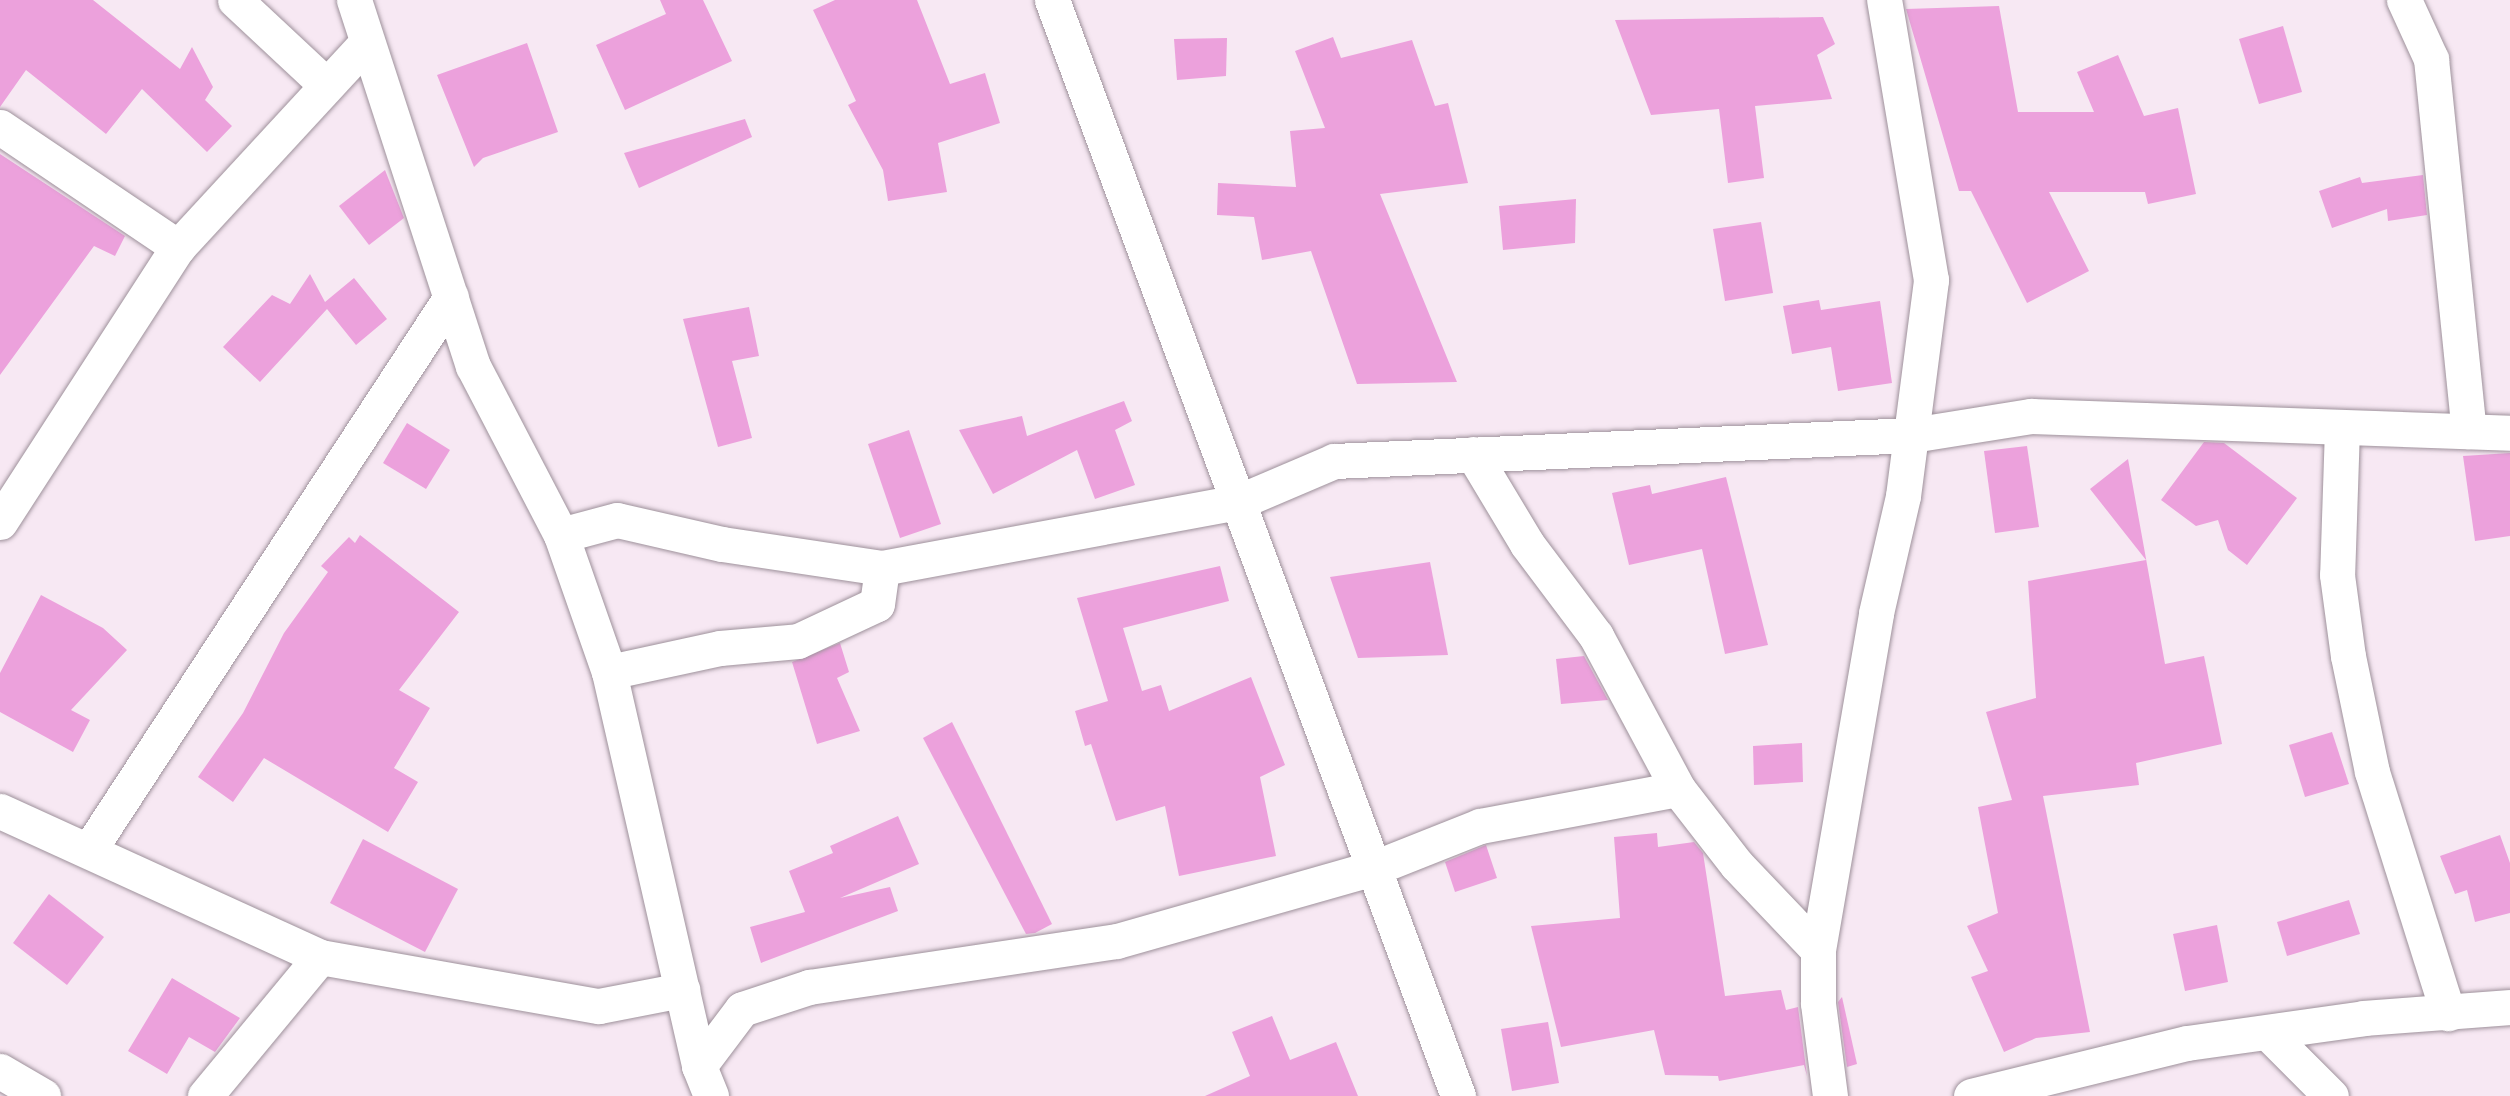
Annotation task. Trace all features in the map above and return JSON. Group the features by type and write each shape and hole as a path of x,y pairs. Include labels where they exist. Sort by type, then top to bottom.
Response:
{"street":[{"path":"236,0 326,85"},
{"path":"1052,0 1458,1096"},
{"path":"1830,1096 1818,1003 1818,950 1912,435 1931,280 1884,0"},
{"path":"2404,0 2431,59 2469,431"},
{"path":"362,2 365,44 473,366 561,535 609,672 681,990 705,1081"},
{"path":"0,522 178,247 365,44"},
{"path":"0,127 178,247"},
{"path":"89,850 451,297"},
{"path":"561,535 617,520 722,544 882,568 1238,502 1334,461 1912,435 2031,416 2510,433"},
{"path":"2342,428 2336,488 2337,575 2348,656 2372,772 2448,1013"},
{"path":"1473,454 1527,544 1596,636 1678,789 1737,865 1818,950"},
{"path":"609,672 720,648 798,640 877,604 882,568"},
{"path":"705,1081 742,1009 809,986 1117,941 1374,868 1480,826 1678,789"},
{"path":"0,811 320,957 599,1006 681,990"},
{"path":"205,1096 320,957"},
{"path":"1971,1096 2187,1043 2270,1035 2364,1018 2510,1007"},
{"path":"2270,1035 2331,1096"},
{"path":"0,1072 43,1096"}],"building":[{"path":"0,0 93,0 180,69 192,47 213,87 205,100 232,126 207,152 142,89 106,134 26,70 0,107"},
{"path":"660,0 703,0 732,61 625,110 596,45 666,14"},
{"path":"835,0 917,0 950,84 985,73 1000,123 938,143 947,192 888,201 883,170 848,105 856,101 813,10"},
{"path":"1999,6 2018,112 2094,112 2077,72 2118,55 2144,116 2178,108 2196,194 2148,204 2145,192 2049,192 2089,271 2027,303 1971,191 1959,191 1906,9"},
{"path":"1823,17 1835,44 1817,55 1832,99 1755,106 1764,178 1728,183 1719,109 1651,115 1615,20"},
{"path":"2283,26 2302,92 2259,104 2239,39"},
{"path":"1333,37 1341,58 1412,40 1435,106 1448,103 1468,183 1380,194 1457,382 1357,384 1311,251 1262,260 1254,217 1217,215 1218,183 1296,187 1290,131 1325,128 1295,51"},
{"path":"1227,38 1226,76 1177,80 1174,39"},
{"path":"527,43 558,132 483,158 474,167 437,75"},
{"path":"745,119 752,137 639,188 624,153"},
{"path":"0,154 125,236 115,256 94,246 0,375"},
{"path":"385,170 404,218 369,245 339,206"},
{"path":"2423,175 2427,215 2388,221 2387,209 2332,228 2319,191 2360,177 2362,183"},
{"path":"1576,199 1575,243 1503,250 1499,206"},
{"path":"1761,222 1773,293 1725,301 1713,229"},
{"path":"310,274 325,302 354,278 387,319 356,345 327,309 260,382 223,347 272,295 290,304"},
{"path":"1819,300 1821,310 1880,301 1892,383 1838,391 1831,347 1792,354 1783,306"},
{"path":"749,307 759,356 732,361 752,438 718,447 683,319"},
{"path":"1124,401 1132,421 1115,430 1135,485 1095,499 1077,450 993,494 959,430 1022,416 1027,436"},
{"path":"407,423 450,450 426,489 383,463"},
{"path":"909,430 941,524 900,538 868,444"},
{"path":"2204,442 2224,443 2297,498 2247,565 2228,550 2218,520 2196,526 2161,500"},
{"path":"2027,446 2039,527 1995,533 1984,451"},
{"path":"2510,453 2510,536 2475,541 2463,456"},
{"path":"2128,459 2165,664 2204,656 2222,744 2136,763 2139,785 2043,796 2090,1032 2036,1038 2004,1052 1971,977 1988,971 1967,926 1998,913 1978,807 2012,800 1986,712 2036,698 2028,581 2146,560 2090,489"},
{"path":"1726,477 1768,645 1725,654 1702,549 1629,565 1612,493 1650,485 1652,494"},
{"path":"360,535 459,612 399,690 430,708 394,768 418,782 388,832 264,758 233,802 198,777 243,713 284,633 328,572 321,566 349,537 355,543"},
{"path":"1430,562 1448,655 1358,658 1330,577"},
{"path":"1220,566 1229,601 1123,628 1142,691 1161,685 1169,711 1251,677 1285,765 1260,777 1276,856 1179,876 1165,806 1116,821 1091,744 1085,746 1075,711 1108,701 1077,598"},
{"path":"41,595 103,628 127,650 71,710 90,720 73,752 0,712 0,673"},
{"path":"840,643 849,672 837,678 860,731 817,744 792,662"},
{"path":"1584,656 1608,700 1561,704 1556,659"},
{"path":"952,722 1052,924 1035,933 1026,934 923,738"},
{"path":"2332,732 2349,784 2305,797 2289,745"},
{"path":"1802,743 1803,782 1754,785 1753,746"},
{"path":"898,816 919,864 840,898 890,887 898,911 761,963 750,927 805,912 789,871 833,853 830,846"},
{"path":"1657,833 1658,847 1694,842 1703,853 1725,996 1781,990 1786,1010 1798,1007 1807,1076 1804,1065 1719,1081 1718,1076 1665,1075 1654,1030 1561,1047 1531,926 1620,918 1614,837"},
{"path":"2500,835 2510,863 2510,913 2475,922 2467,890 2455,894 2440,856"},
{"path":"363,839 458,889 425,952 330,903"},
{"path":"1486,845 1497,878 1455,892 1445,862"},
{"path":"49,894 104,937 67,985 13,943"},
{"path":"2349,900 2360,934 2287,956 2277,922"},
{"path":"2217,925 2228,982 2185,991 2173,934"},
{"path":"172,978 240,1018 215,1052 189,1037 167,1074 128,1051"},
{"path":"1842,997 1857,1064 1847,1067 1838,1002"},
{"path":"1272,1016 1290,1060 1336,1042 1358,1096 1205,1096 1250,1076 1232,1032"},
{"path":"1548,1022 1559,1083 1512,1091 1501,1029"}]}
